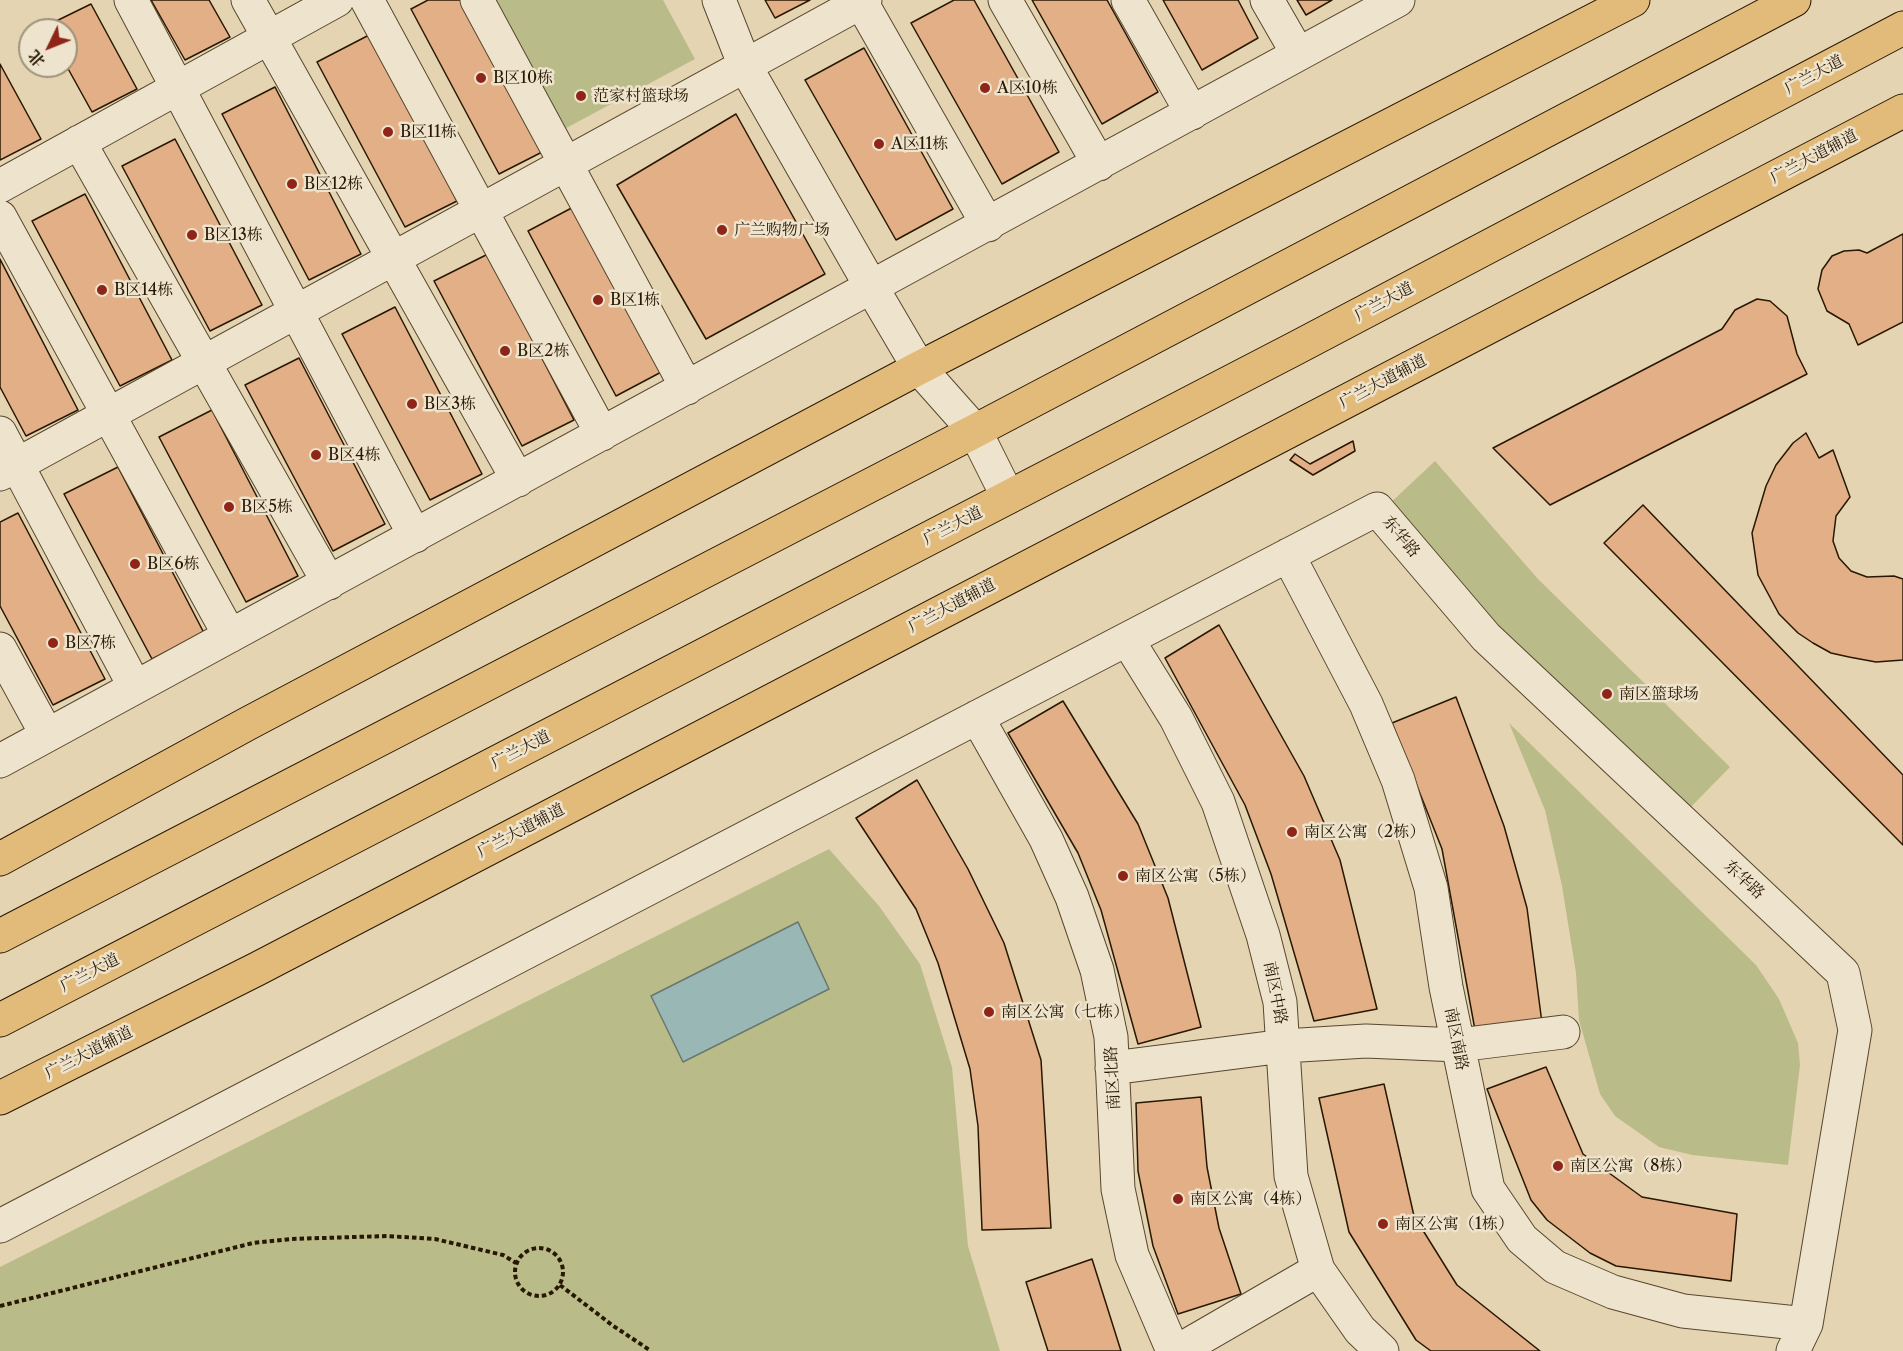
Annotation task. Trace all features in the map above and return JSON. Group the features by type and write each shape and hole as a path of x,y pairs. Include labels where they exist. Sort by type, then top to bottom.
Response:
{"main road":[{"path":"0,859 247,724 919,368 1633,0"},
{"path":"0,936 975,431 1794,0"},
{"name":"广兰大道","path":"0,1020 1008,497 1903,28"},
{"name":"广兰大道辅道","path":"0,1098 267,963 1903,111"}],"street":[{"path":"131,0 415,536"},
{"path":"248,0 518,480"},
{"path":"0,186 337,0"},
{"path":"367,0 602,434"},
{"path":"477,0 687,388"},
{"path":"719,0 745,66 872,288 919,368 975,431 1008,497"},
{"path":"1005,0 1099,164"},
{"path":"1128,0 1192,113"},
{"path":"1267,0 1298,54"},
{"path":"8,469 863,1 988,225"},
{"path":"0,761 988,225 1395,1"},
{"path":"80,142 202,363 329,583"},
{"path":"0,217 230,636"},
{"path":"0,434 8,469 135,687"},
{"name":"东华路","path":"1288,555 1377,509 1486,637 1843,973 1855,1030 1799,1338"},
{"path":"0,1226 1288,555"},
{"name":"南区南路","path":"1288,555 1341,655 1398,780 1431,888 1446,987 1488,1189 1521,1239 1555,1267 1613,1292 1799,1338"},
{"name":"南区中路","path":"1127,639 1176,718 1218,802 1263,935 1280,1002 1291,1176 1318,1270 1360,1330 1382,1351"},
{"path":"0,649 47,735"},
{"name":"南区北路","path":"977,717 1046,839 1072,897 1097,970 1111,1037 1118,1189 1129,1244 1173,1351"},
{"path":"1112,1068 1284,1046 1366,1041 1458,1046 1563,1032"},
{"path":"1178,1351 1318,1270"}],"path":[{"path":"0,1306 253,1243 291,1239 387,1236 435,1239 503,1255 516,1263"},
{"path":"540,1247 550,1250 562,1265 563,1275 560,1285 546,1295 529,1295 516,1281 516,1263 522,1254 530,1249 540,1247"},
{"path":"560,1285 651,1351"}],"green space":[{"name":"范家村篮球场","path":"483,0 663,0 695,59 557,133"},
{"name":"南区篮球场","path":"1435,461 1538,579 1730,767 1684,814 1484,621 1386,507"},
{"path":"1509,723 1756,965 1779,999 1798,1043 1800,1065 1788,1165 1692,1155 1659,1147 1615,1116 1600,1094 1579,1020 1576,973 1562,886 1545,810"},
{"path":"829,849 879,906 920,964 952,1067 968,1246 1000,1351 0,1351 0,1267"}],"water":[{"path":"798,922 829,989 683,1062 651,996"}],"building":[{"path":"151,0 209,0 230,37 185,60"},
{"name":"B区10栋","path":"428,0 474,0 550,148 499,174 411,9"},
{"path":"765,0 810,0 775,18"},
{"name":"A区10栋","path":"954,0 974,0 1059,152 1002,184 911,23"},
{"path":"1032,0 1107,0 1158,92 1102,124"},
{"path":"1163,0 1238,0 1258,38 1202,70"},
{"path":"1297,0 1332,0 1306,15"},
{"path":"91,4 137,89 92,112 73,78 78,78 78,18 62,18"},
{"name":"B区11栋","path":"371,34 457,201 405,227 317,62"},
{"name":"A区11栋","path":"864,48 953,209 896,240 805,80"},
{"path":"0,64 41,139 0,160"},
{"name":"B区12栋","path":"275,87 361,254 309,280 222,114"},
{"name":"广兰购物广场","path":"736,114 825,274 706,339 617,185"},
{"name":"B区13栋","path":"175,139 262,305 210,331 122,166"},
{"name":"B区14栋","path":"85,194 172,360 120,386 32,221"},
{"name":"B区1栋","path":"581,203 667,369 616,396 528,231"},
{"path":"1903,234 1903,322 1858,345 1849,324 1827,311 1818,289 1822,270 1832,256 1844,251 1859,250 1867,253"},
{"name":"B区2栋","path":"488,254 574,420 522,446 434,281"},
{"path":"0,259 78,410 26,436 0,387"},
{"path":"1757,299 1770,301 1787,316 1797,354 1807,374 1550,505 1493,448 1722,329 1735,310"},
{"name":"B区3栋","path":"395,307 482,474 430,500 342,334"},
{"name":"B区4栋","path":"299,358 385,524 333,551 245,385"},
{"name":"B区5栋","path":"212,410 298,576 246,602 159,437"},
{"path":"1806,433 1819,458 1833,450 1850,497 1836,516 1833,541 1839,558 1851,571 1867,577 1894,576 1903,579 1903,660 1876,662 1849,657 1831,653 1813,643 1798,633 1779,614 1758,575 1752,533 1766,486 1776,465 1793,443"},
{"path":"1353,441 1355,451 1313,475 1290,460 1295,454 1310,464"},
{"name":"B区6栋","path":"118,467 204,633 152,659 64,494"},
{"path":"1643,505 1903,775 1903,845 1604,543"},
{"name":"B区7栋","path":"18,513 105,679 53,705 0,606 0,522"},
{"name":"南区公寓（2栋）","path":"1219,625 1304,776 1340,860 1377,1009 1314,1021 1271,874 1245,805 1165,658"},
{"path":"1456,697 1504,826 1527,908 1542,1023 1475,1030 1442,849 1392,723"},
{"name":"南区公寓（5栋）","path":"1063,701 1138,824 1168,898 1201,1027 1138,1044 1101,910 1078,853 1008,733"},
{"name":"南区公寓（七栋）","path":"917,780 968,869 1004,943 1041,1060 1051,1228 982,1230 978,1126 970,1069 938,963 916,909 856,818"},
{"name":"南区公寓（8栋）","path":"1546,1067 1583,1154 1642,1197 1737,1214 1731,1281 1616,1266 1590,1253 1547,1220 1531,1200 1487,1089"},
{"name":"南区公寓（1栋）","path":"1384,1084 1414,1216 1457,1285 1540,1351 1431,1351 1416,1340 1349,1232 1319,1098"},
{"name":"南区公寓（4栋）","path":"1201,1097 1207,1167 1219,1228 1241,1294 1178,1314 1153,1246 1138,1171 1136,1103"},
{"path":"1092,1259 1121,1351 1048,1351 1026,1282"}],"place":[{"name":"B区10栋","path":"481,78"},
{"name":"A区10栋","path":"985,88"},
{"name":"范家村篮球场","path":"581,96"},
{"name":"B区11栋","path":"388,132"},
{"name":"A区11栋","path":"879,144"},
{"name":"B区12栋","path":"292,184"},
{"name":"广兰购物广场","path":"722,230"},
{"name":"B区13栋","path":"192,235"},
{"name":"B区14栋","path":"102,290"},
{"name":"B区1栋","path":"598,300"},
{"name":"B区2栋","path":"505,351"},
{"name":"B区3栋","path":"412,404"},
{"name":"B区4栋","path":"316,455"},
{"name":"B区5栋","path":"229,507"},
{"name":"B区6栋","path":"135,564"},
{"name":"B区7栋","path":"53,643"},
{"name":"南区篮球场","path":"1607,694"},
{"name":"南区公寓（2栋）","path":"1292,832"},
{"name":"南区公寓（5栋）","path":"1123,876"},
{"name":"南区公寓（七栋）","path":"989,1012"},
{"name":"南区公寓（8栋）","path":"1558,1166"},
{"name":"南区公寓（4栋）","path":"1178,1199"},
{"name":"南区公寓（1栋）","path":"1383,1224"}]}
